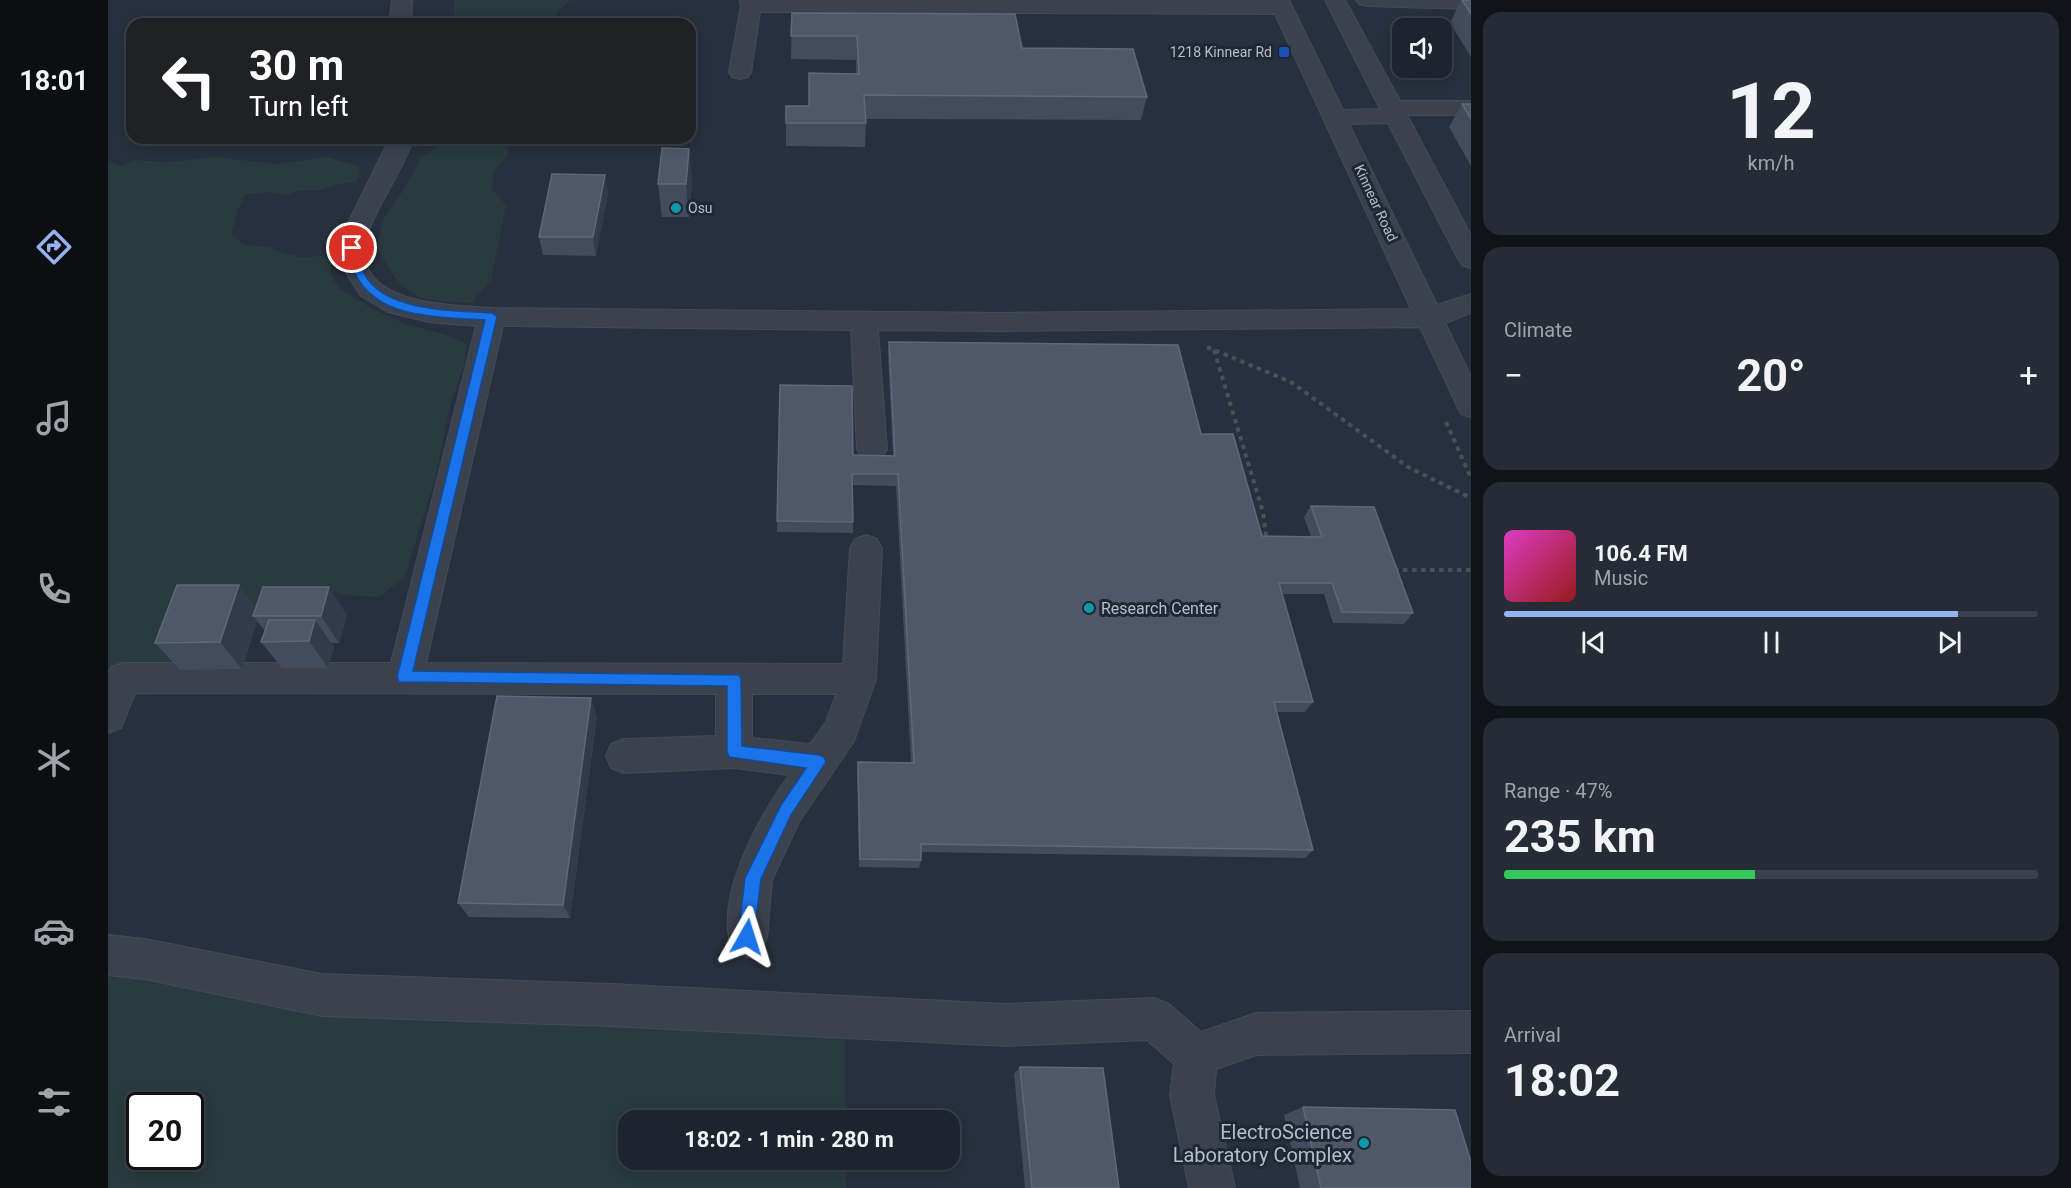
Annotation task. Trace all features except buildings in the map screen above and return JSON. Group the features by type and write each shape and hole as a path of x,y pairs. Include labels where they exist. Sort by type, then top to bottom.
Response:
{"street":[{"path":"400,18 402,0"},
{"path":"1335,0 1471,259"},
{"path":"1366,0 1471,3"},
{"path":"740,72 750,3 1281,4"},
{"name":"Kinnear Road","path":"1281,4 1471,406"},
{"path":"1335,117 1471,108"},
{"path":"400,144 358,226 352,248 356,269 372,291 400,306 425,312 492,317 864,321 1430,318 1471,303"},
{"path":"405,677 492,317"},
{"path":"864,321 872,449"},
{"path":"747,937 753,878 786,810 841,730 859,679 866,548"},
{"path":"108,717 123,678 859,679"},
{"path":"734,679 734,752"},
{"path":"624,756 734,752 819,762"},
{"path":"108,955 145,959 322,995 611,1005 1006,1025 1154,1019 1196,1055"},
{"path":"1196,1055 1256,1034 1471,1032"},
{"path":"1196,1055 1192,1095 1212,1188"}],"path":[{"path":"1205,346 1291,382 1408,467 1471,498"},
{"path":"1214,350 1263,512 1266,536"},
{"path":"1384,570 1471,570"}],"shaded area":[{"path":"454,0 571,0 559,10 554,18 455,18"},
{"path":"510,144 507,155 494,171 492,189 506,205 491,280 471,303 436,301 413,294 395,277 377,247 384,218 406,186 420,159 439,145"},
{"path":"216,157 277,164 325,157 359,166 360,174 356,183 337,184 321,190 302,190 285,195 268,192 245,195 238,209 231,235 243,244 269,247 282,253 302,257 321,256 332,260 330,274 339,288 373,309 403,323 450,336 466,344 465,362 451,403 435,479 405,576 380,597 352,596 325,591 276,607 166,664 135,662 108,667 108,162 122,166 135,160 167,162"},
{"path":"108,955 322,995 845,1017 846,1110 618,1110 618,1170 846,1170 846,1188 108,1188"}],"place":[{"name":"1218 Kinnear Rd","path":"1284,52"},
{"name":"Osu","path":"676,208"},
{"name":"Research Center","path":"1089,608"},
{"name":"ElectroScience Laboratory Complex","path":"1364,1143"}],"route":[{"path":"352,248 356,269 372,291 400,306 425,312 492,317 405,677 734,679 734,752 819,762 786,810 753,878 747,937"}]}
